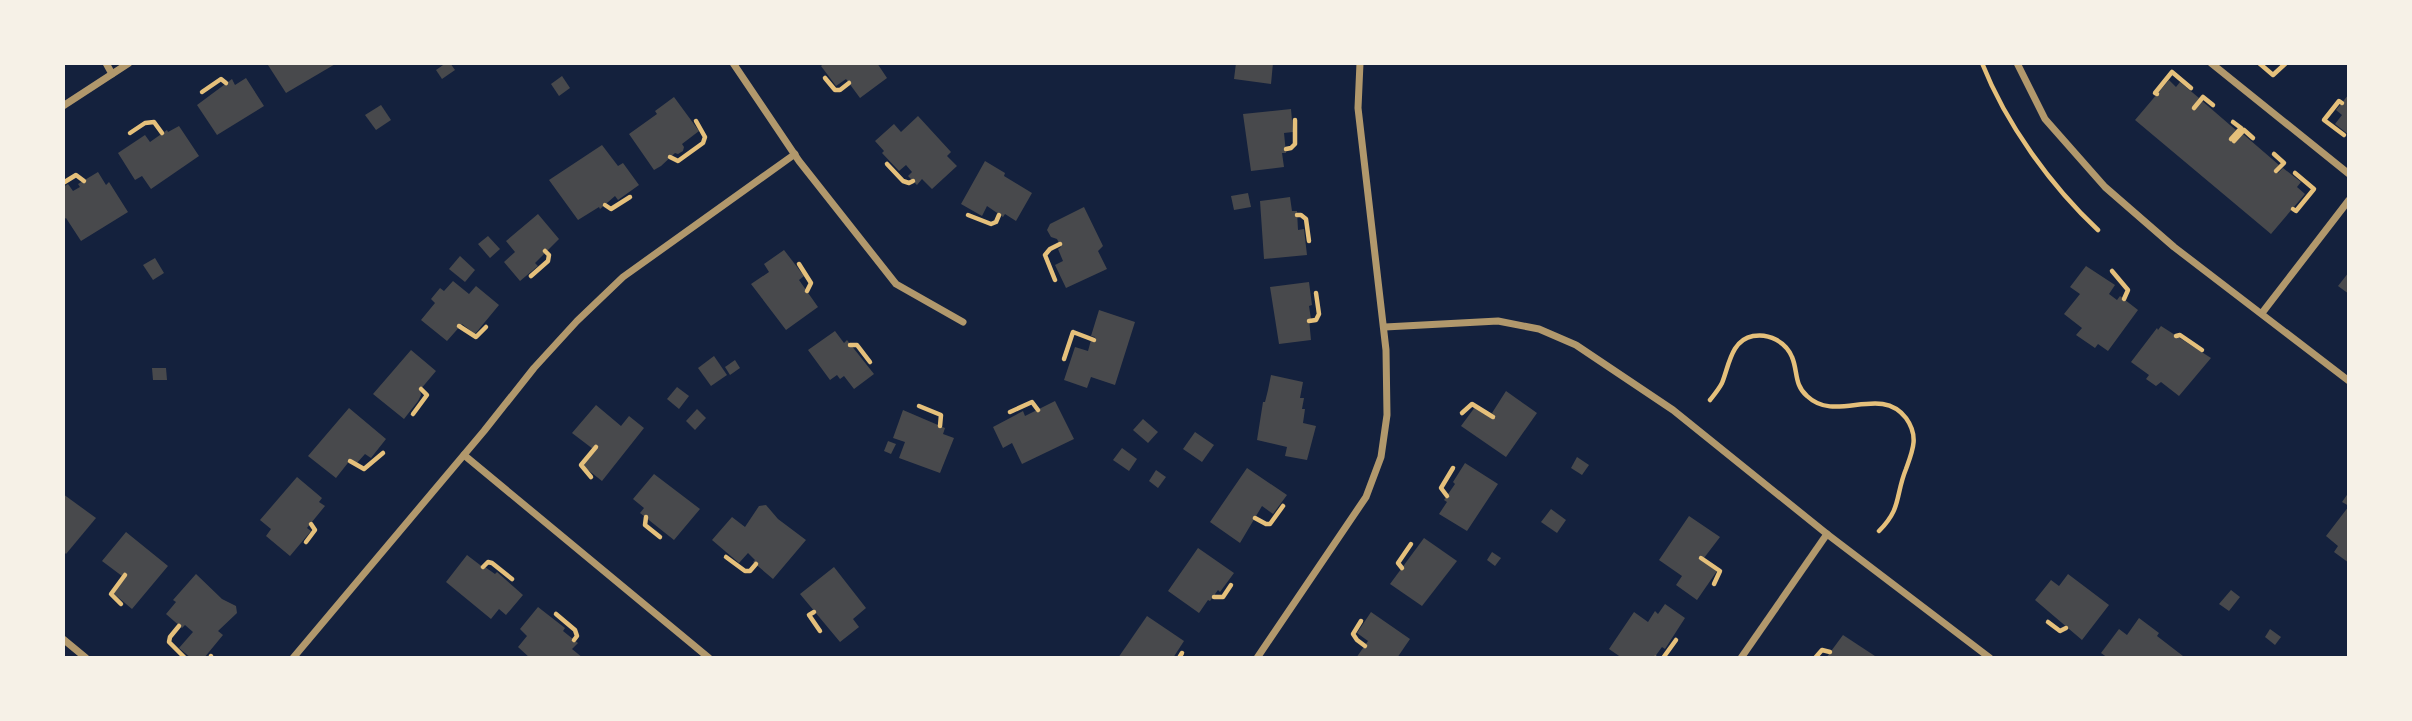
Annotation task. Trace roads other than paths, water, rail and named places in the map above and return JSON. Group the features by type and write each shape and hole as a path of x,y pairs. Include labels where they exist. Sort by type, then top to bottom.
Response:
{"street":[{"path":"106,63 112,74"},
{"path":"63,106 129,63"},
{"path":"733,63 795,155 896,284 963,322"},
{"path":"1257,658 1366,497 1381,457 1387,415 1385,327 1358,108 1360,63"},
{"path":"2017,63 2045,119 2105,187 2174,247 2349,381"},
{"path":"2211,63 2349,174"},
{"path":"293,658 539,362 577,321 623,277 795,155"},
{"path":"2262,313 2349,200"},
{"path":"1385,327 1499,321 1539,329 1576,345 1672,410 1827,534 1990,658"},
{"path":"464,455 709,658"},
{"path":"1741,658 1827,534"},
{"path":"63,639 86,658"}]}
